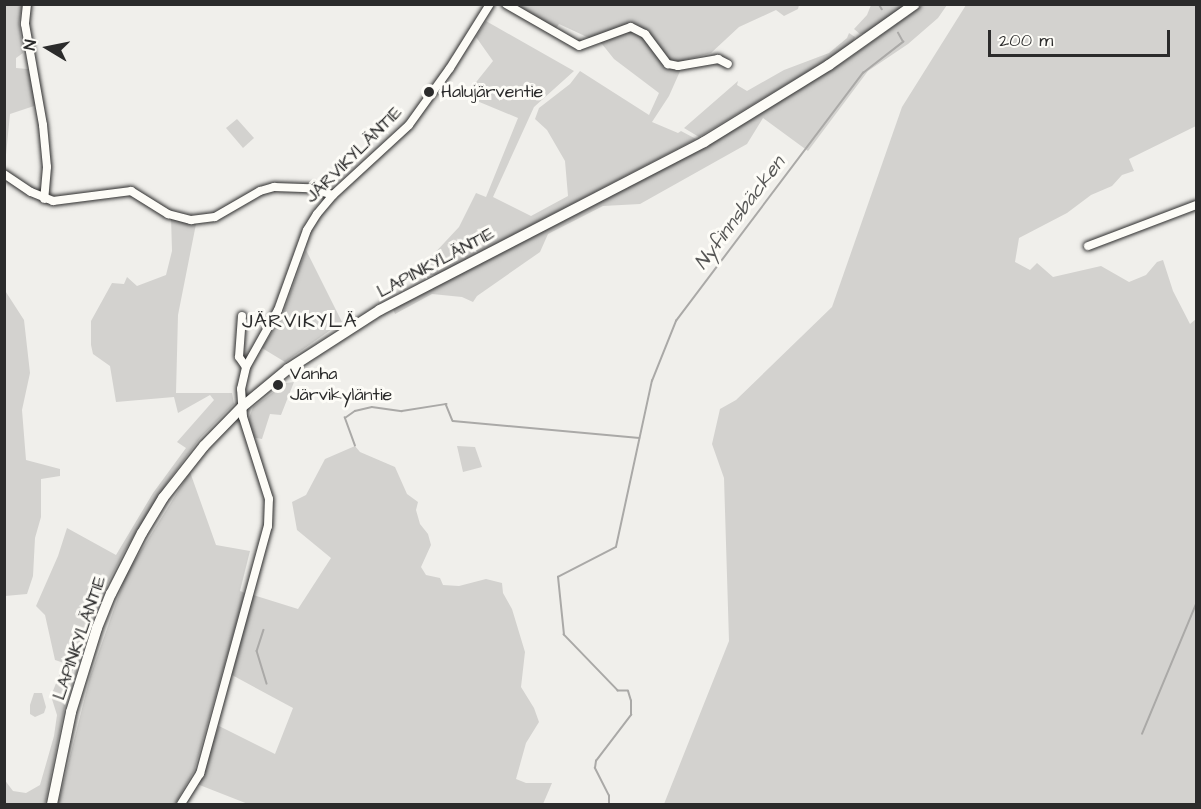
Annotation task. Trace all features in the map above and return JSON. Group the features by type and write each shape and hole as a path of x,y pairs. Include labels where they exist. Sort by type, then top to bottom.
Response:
{"main road":[{"name":"LAPINKYLÄNTIE","path":"52,804 84,670 97,627 119,575 163,498 204,446 242,408 288,369 380,310 704,142 830,65 915,4"}],"street":[{"path":"27,4 24,24 43,125 47,167 44,199"},
{"name":"JÄRVIKYLÄNTIE","path":"242,408 241,389 246,368 278,310 308,230 333,195 409,126 490,4"},
{"path":"506,4 579,46 632,27 645,34 668,64 678,66 718,59 728,64"},
{"path":"4,174 44,199 62,201 131,192 168,214 198,220 215,217 261,191 274,187 310,188 333,195"},
{"path":"1088,246 1197,205"},
{"path":"242,316 239,357 246,368"},
{"path":"181,804 200,774 268,526 269,499 246,429 242,408"}],"shaded area":[{"path":"4,5 22,5 19,23 23,53 16,58 16,68 28,69 37,105 10,114 5,165"},
{"path":"516,5 799,5 798,9 784,16 776,10 739,27 711,53 685,60 669,96 652,122 678,133 681,131 696,139 436,275 430,275 431,257 459,227 476,193 486,197 518,118 465,96 493,61 476,37 486,21 574,71 534,107 493,197 531,216 568,196 565,161 547,130 535,119 539,108 570,84 580,71 649,115 659,93 614,59 602,44 559,24 555,30"},
{"path":"871,5 907,5 867,33 860,34 854,29 867,15"},
{"path":"923,5 947,5 938,18 908,44 868,71 808,151 763,118 747,144 640,204 603,206 548,234 540,252 477,296 473,302 462,297 432,294 395,314 393,309 734,130 848,59"},
{"path":"966,5 1196,5 1196,126 1129,159 1134,171 1122,175 1112,186 1091,195 1067,213 1019,238 1015,262 1030,270 1037,263 1053,277 1101,266 1129,282 1146,275 1157,262 1163,260 1173,291 1190,324 1196,319 1196,804 664,804 729,641 724,478 712,444 720,409 736,400 832,307 902,107"},
{"path":"849,33 855,37 853,42 835,55 699,137 684,128 738,81 737,85 747,91 784,70 829,53 847,38"},
{"path":"237,119 254,138 243,148 226,128"},
{"path":"171,217 196,224 178,315 176,393 232,393 234,404 200,438 167,483 124,552 104,590 71,676 45,804 5,804 4,779 13,791 26,793 40,785 54,736 57,715 51,696 64,663 55,660 45,615 36,606 58,556 67,528 116,555 153,493 186,448 177,442 214,400 210,395 178,413 174,397 116,402 110,366 93,354 91,321 112,283 124,284 127,277 137,286 166,275 172,251"},
{"path":"306,250 342,322 285,362 262,348 282,316"},
{"path":"4,289 24,320 30,373 22,410 26,460 60,469 60,476 41,479 41,517 35,538 33,576 27,594 5,596"},
{"path":"294,382 281,415 270,414 262,439 251,437 248,421 253,407 286,383"},
{"path":"355,446 360,452 395,467 407,494 418,502 416,510 420,524 428,534 431,545 421,567 426,575 440,578 443,585 459,586 486,579 502,583 503,593 512,609 525,652 521,687 534,708 539,722 526,743 516,779 526,783 552,783 543,804 248,804 197,784 219,726 275,754 293,708 232,675 253,595 298,609 331,558 297,530 292,502 306,495 325,459"},
{"path":"457,446 475,447 482,467 463,472"},
{"path":"190,472 216,545 250,551 240,591 245,593 194,771 175,804 58,804 90,677 126,575"},
{"path":"34,693 42,693 46,707 44,713 35,717 30,714"}],"waterway":[{"name":"Nyfinnsbäcken","path":"879,4 882,9"},
{"name":"Nyfinnsbäcken","path":"609,804 609,796 595,768 596,761 631,715 631,701 628,691 618,691 564,635 558,577 616,547 652,381 676,321 863,73 903,42 898,33"},
{"name":"Nyfinnsbäcken","path":"355,446 345,418 355,411 372,407 402,411 446,404 453,421 639,438"},
{"path":"1142,734 1196,604"},
{"path":"264,630 257,651 267,683"}],"place":[{"name":"Halujärventie","path":"429,92"},
{"name":"Vanha Järvikyläntie","path":"278,385"}],"district":[{"name":"JÄRVIKYLÄ","path":"300,321"}]}
